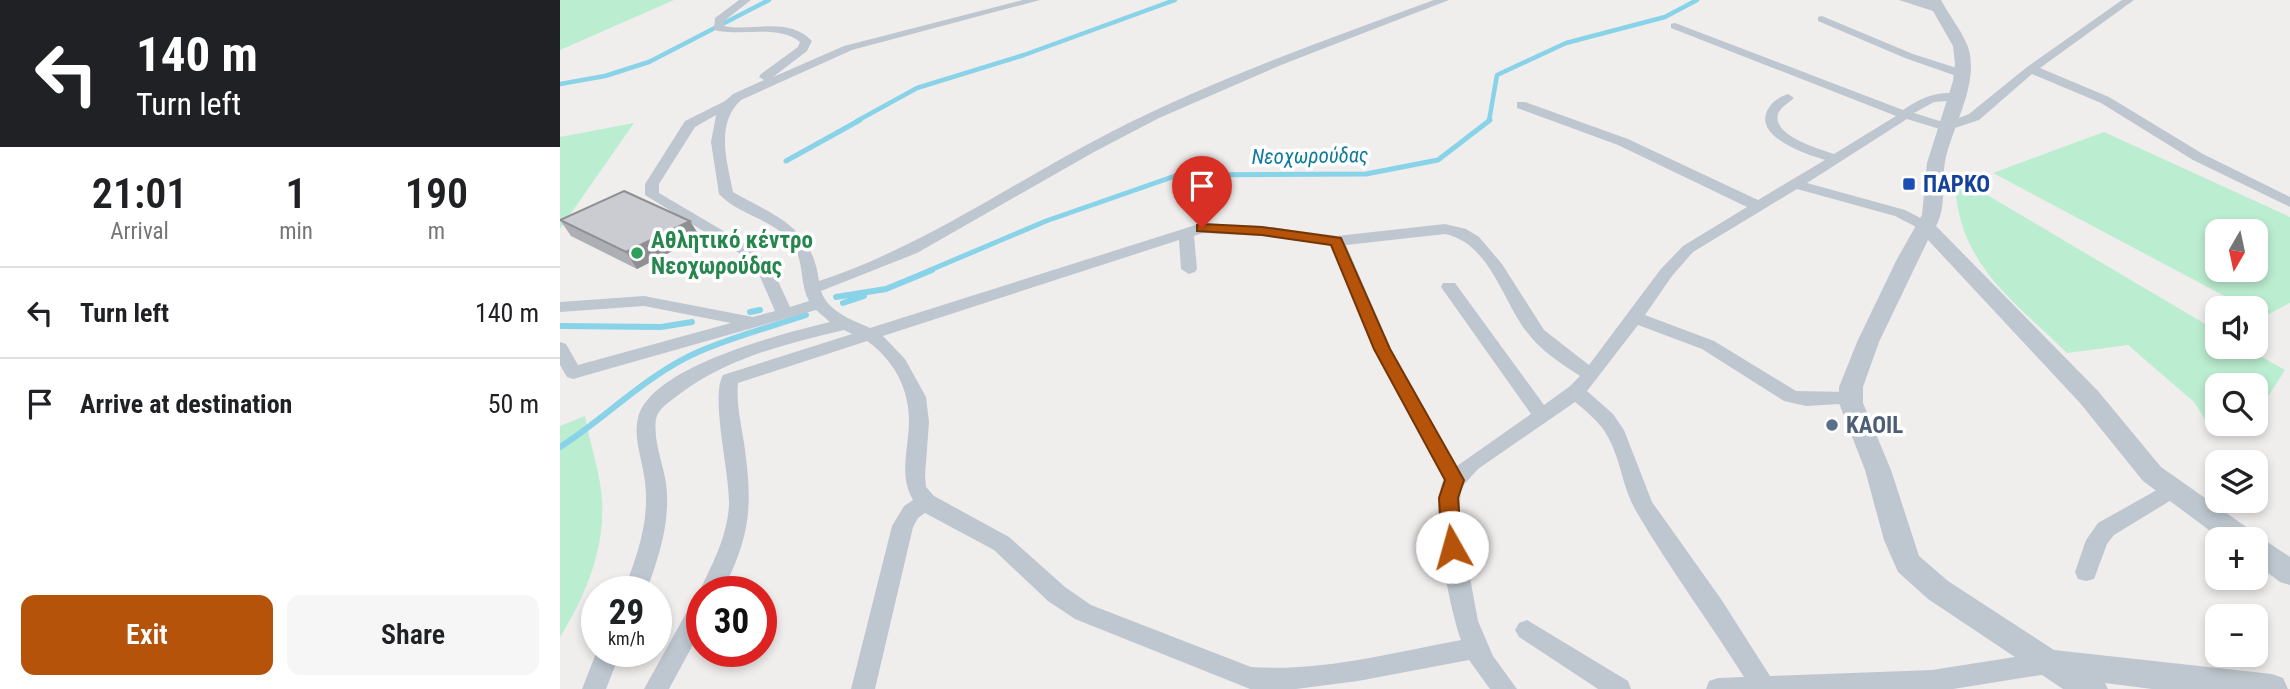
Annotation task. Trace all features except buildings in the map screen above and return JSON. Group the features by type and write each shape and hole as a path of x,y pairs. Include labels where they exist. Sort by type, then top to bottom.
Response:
{"street":[{"path":"746,0 719,20 718,28 734,31 791,32 802,35 806,41 803,49 791,59 731,101 718,136 726,194 778,222 794,234 807,260 816,296 844,324 867,334 889,352 916,393 921,421 915,488 926,502 997,541 1055,595 1083,612 1241,674 1278,684 1475,648"},
{"path":"785,314 765,271 748,252 652,195 652,184 690,124 731,101 848,48 1035,0"},
{"path":"560,348 573,373 785,314 816,296 911,251 1071,158 1139,123 1269,66 1444,0"},
{"path":"1906,0 1936,4 1960,46 1962,74 1933,178 1933,210 1868,342 1851,387 1850,398 1878,470 1898,540 1908,564 1938,590 2047,663 2092,689"},
{"path":"1675,26 1903,114 1946,127 1974,117 2031,69 2129,0"},
{"path":"1822,19 1869,41 1962,74"},
{"path":"2031,69 2105,100 2198,157 2290,203"},
{"path":"1505,689 1484,664 1475,648 1466,621 1448,518 1448,498 1455,480 1471,464 1576,392 1666,273 1688,249 1895,123 1903,114 1938,96 1955,97"},
{"path":"1788,98 1776,105 1772,112 1769,121 1773,129 1803,147 1835,159"},
{"path":"1521,105 1623,142 1760,207"},
{"path":"1797,184 1908,215 1925,226 2089,397 2136,456 2171,490 2225,527"},
{"path":"718,576 729,554 740,520 740,488 729,410 729,379 1202,228 1336,241 1445,229 1460,231 1473,239 1497,269 1537,334 1591,375"},
{"path":"1186,232 1189,269"},
{"path":"1336,241 1382,349 1455,480"},
{"path":"1449,287 1543,417"},
{"path":"560,307 644,301 757,321"},
{"path":"1633,317 1708,345 1791,396 1806,399 1850,398"},
{"path":"640,576 648,552 656,508 654,470 647,425 651,410 695,373 723,358 740,351 844,324"},
{"path":"1576,392 1606,419 1617,435 1631,478 1644,506 1713,606 1763,687"},
{"path":"2086,572 2097,540 2106,529 2171,490"},
{"path":"863,689 902,526 911,512 926,502"},
{"path":"2268,557 2290,573"},
{"path":"1527,629 1619,689"},
{"path":"656,689 686,635"},
{"path":"1718,689 1932,681 2018,665 2047,663 2272,689"},
{"path":"594,689 603,667"}],"green space":[{"path":"560,0 674,0 560,50"},
{"path":"634,123 560,229 560,137"},
{"path":"2104,132 2290,217 2290,303 2268,314 2268,296 2224,296 1993,173"},
{"path":"1955,176 2205,324 2205,359 2265,359 2285,370 2268,396 2268,373 2205,373 2205,419 2194,402 2128,345 2067,353 2007,296 1990,276 1965,232 1958,206"},
{"path":"585,416 598,471 602,509 593,567 590,576 581,576 581,598 560,637 560,426"}],"waterway":[{"path":"560,84 605,76 649,62 769,0"},
{"name":"Νεοχωρούδας","path":"857,121 917,88 1024,55 1175,0"},
{"name":"Νεοχωρούδας","path":"1489,121 1497,75 1566,43 1665,17 1697,0"},
{"name":"Νεοχωρούδας","path":"786,161 860,120"},
{"name":"Νεοχωρούδας","path":"928,271 1046,221 1178,175 1366,174 1438,160 1489,121"},
{"name":"Νεοχωρούδας","path":"836,297 886,289 932,270"},
{"path":"843,303 864,296"},
{"name":"Νεοχωρούδας","path":"750,312 760,310"},
{"path":"560,447 679,361 724,342 806,315"},
{"name":"Νεοχωρούδας","path":"560,326 661,327 692,322"}],"place":[{"name":"ΠΑΡΚΟ","path":"1909,184"},
{"name":"Αθλητικό κέντρο Νεοχωρούδας","path":"637,253"},
{"name":"KAOIL","path":"1832,425"}],"route":[{"path":"1202,228 1262,231 1336,241 1382,349 1455,480 1448,498 1452,547"}]}
